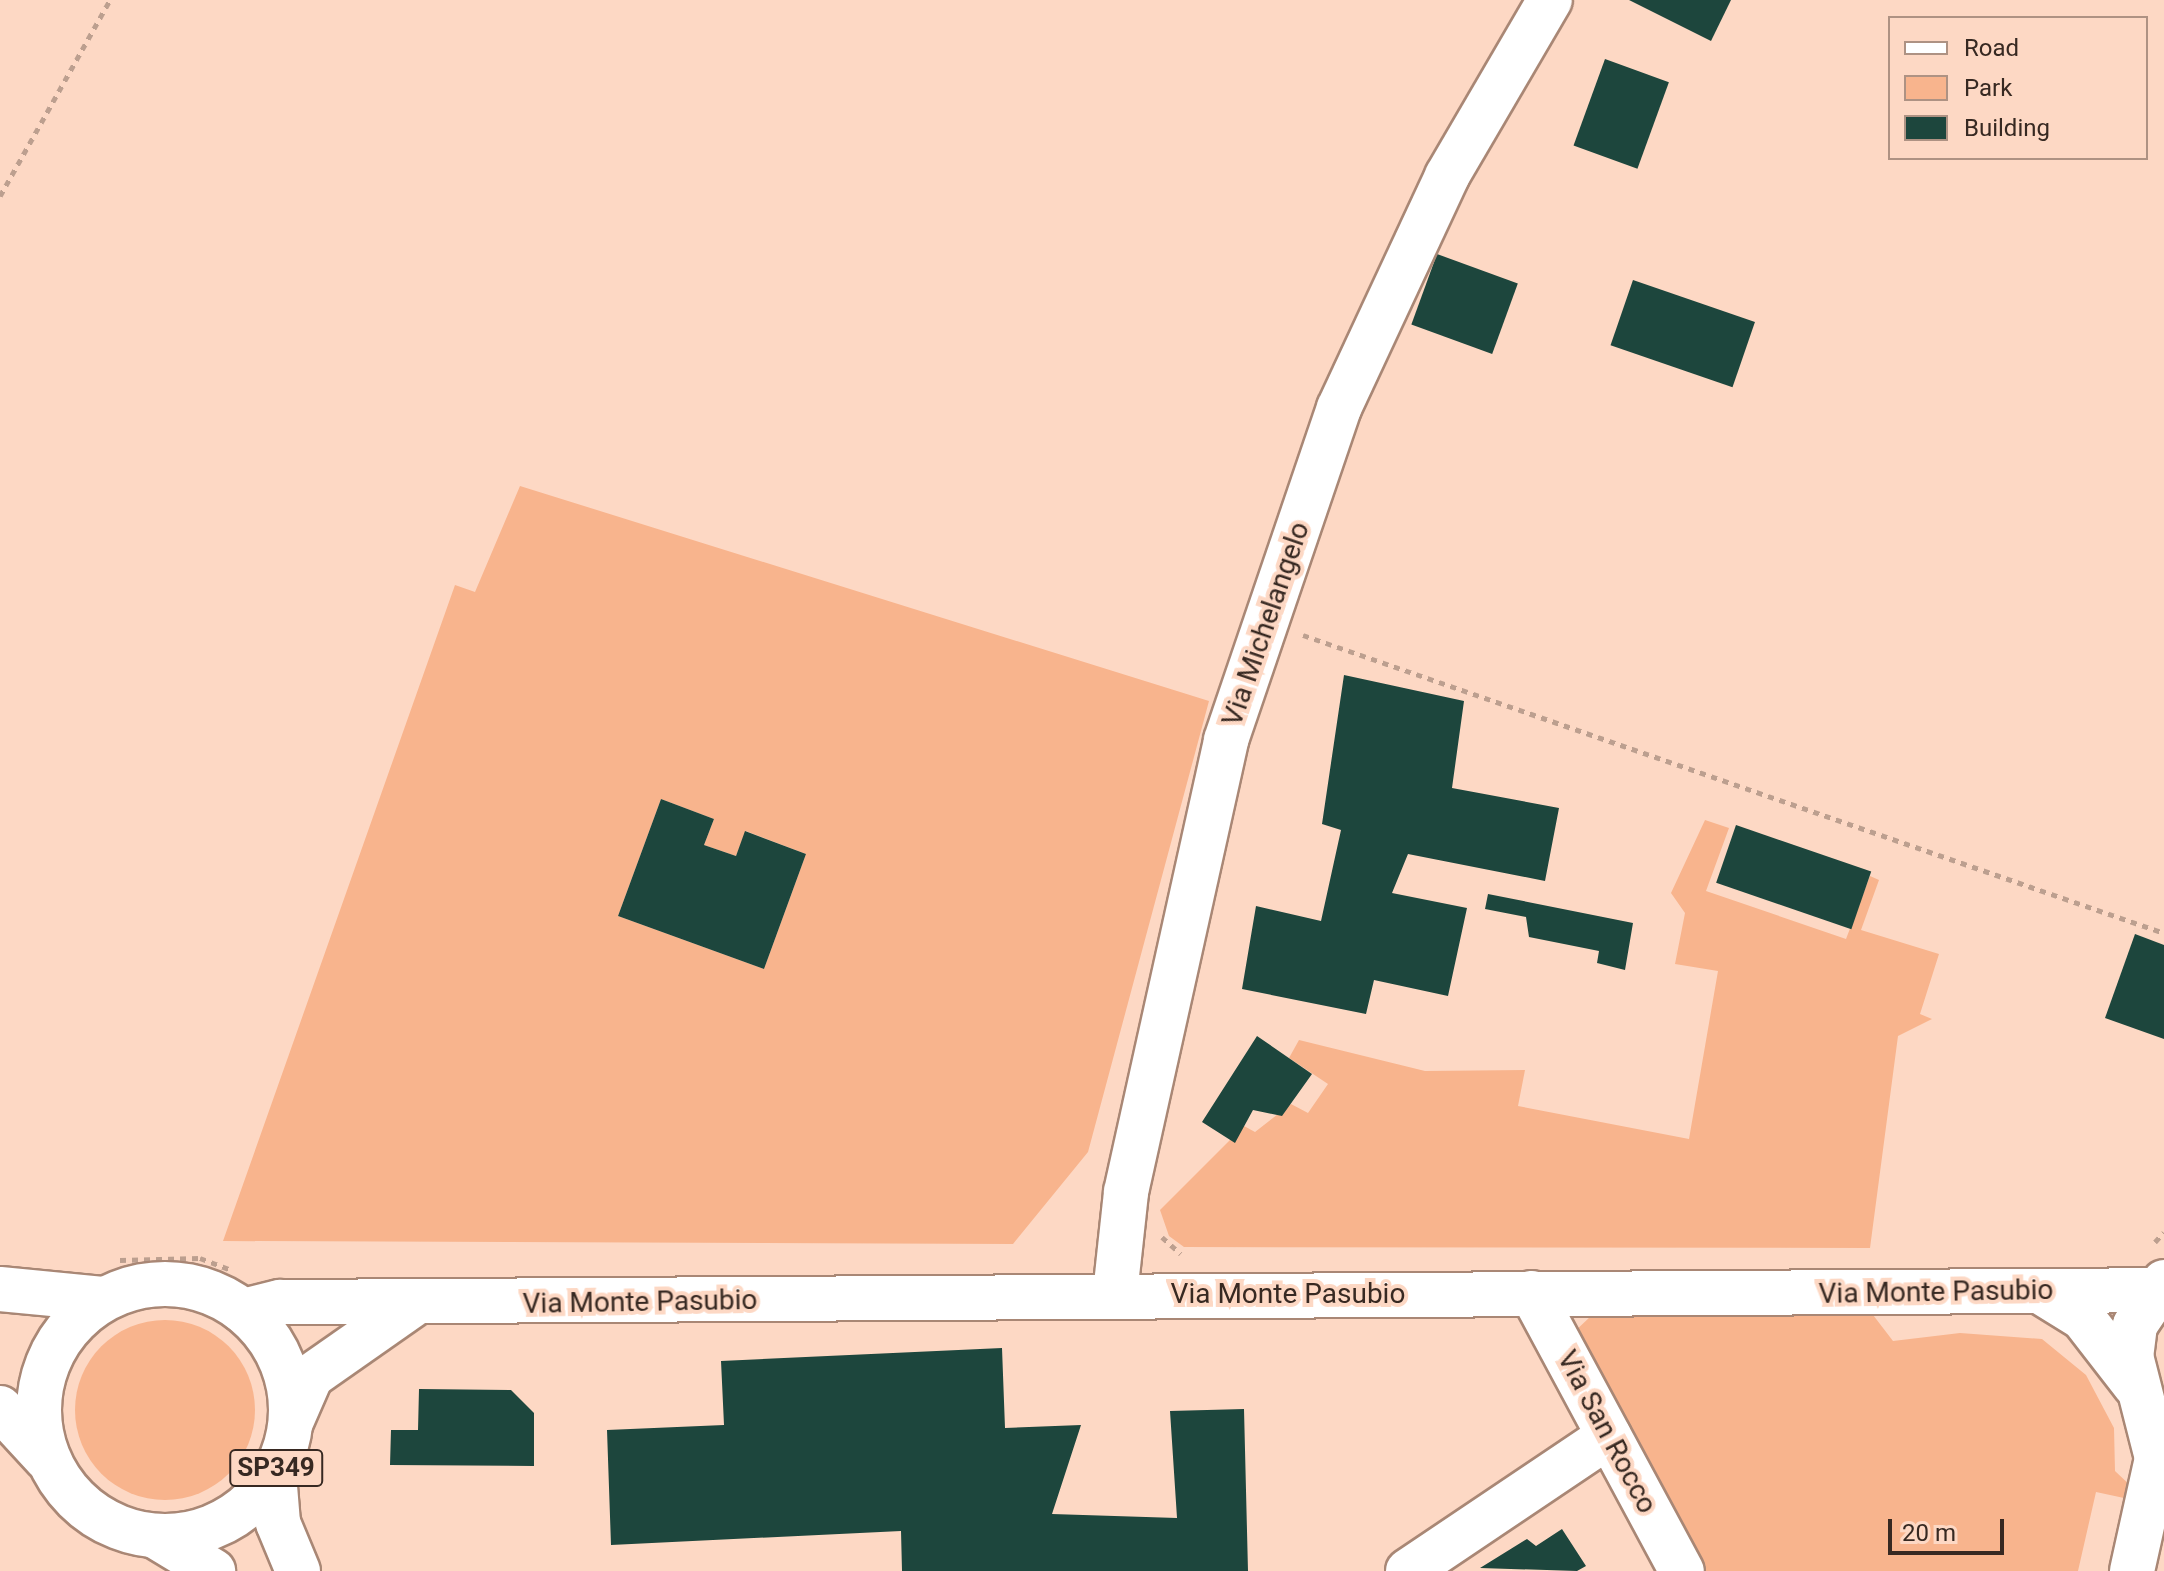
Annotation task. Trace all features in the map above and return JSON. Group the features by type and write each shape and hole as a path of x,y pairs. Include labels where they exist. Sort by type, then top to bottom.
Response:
{"main road":[{"name":"Via Michelangelo","path":"1115,1294 1126,1192 1156,1043 1226,740 1339,408 1447,176 1550,0"},
{"name":"SP349","path":"48,1460 38,1424 44,1375 74,1322 106,1280"},
{"name":"SP349","path":"0,1289 106,1280 138,1286 175,1284 211,1292 246,1293 283,1367 291,1422 274,1474 278,1523 298,1571"},
{"name":"Via Monte Pasubio","path":"246,1293 280,1302 411,1306 1115,1294 2041,1292 2163,1289"},
{"path":"2135,1385 2135,1325 2163,1289"},
{"path":"2041,1292 2083,1318 2135,1385 2161,1451 2132,1571"},
{"name":"Via San Rocco","path":"1532,1293 1682,1571"},
{"path":"291,1422 311,1376 411,1306"},
{"name":"SP349","path":"0,1408 91,1513 155,1536 213,1571"},
{"path":"1408,1571 1609,1436"},
{"name":"SP349","path":"155,1536 223,1522 274,1474"}],"path":[{"path":"0,196 110,0"},
{"path":"1266,622 2164,933"},
{"path":"106,1280 200,1258 246,1293"}],"green space":[{"path":"520,486 1209,701 1088,1152 1013,1244 223,1241 455,585 475,592","holes":["661,799 714,819 704,845 736,856 746,831 806,854 764,969 618,916"]},
{"path":"1705,820 1729,828 1706,891 1846,939 1870,876 1879,880 1861,930 1939,954 1920,1014 1932,1019 1898,1036 1870,1248 1184,1247 1169,1236 1160,1210 1244,1126 1255,1132 1291,1104 1308,1113 1328,1084 1289,1058 1299,1040 1425,1071 1525,1070 1518,1106 1689,1139 1718,971 1675,964 1685,913 1671,893"},
{"path":"1870,1311 1893,1341 1960,1333 2042,1339 2086,1375 2114,1428 2115,1471 2133,1488 2124,1498 2096,1492 2078,1571 1699,1571 1572,1334 1591,1316 1611,1314"},
{"path":"165,1320 200,1326 229,1346 249,1375 255,1410 249,1445 229,1474 200,1494 165,1500 130,1494 101,1474 81,1445 75,1410 81,1375 101,1346 130,1326"}],"building":[{"path":"1629,0 1731,0 1711,41"},
{"path":"1605,59 1669,82 1637,169 1574,145"},
{"path":"1437,254 1518,283 1492,354 1411,324"},
{"path":"1633,280 1755,322 1733,387 1611,345"},
{"path":"1344,675 1464,701 1452,788 1559,808 1545,881 1408,854 1392,893 1467,908 1448,996 1374,980 1366,1014 1242,989 1256,906 1321,921 1341,830 1322,824"},
{"path":"661,799 714,819 704,845 736,856 745,831 806,854 764,969 618,916"},
{"path":"1736,825 1871,872 1851,929 1716,883"},
{"path":"1488,894 1633,923 1625,970 1597,963 1599,951 1529,937 1526,917 1485,909"},
{"path":"2135,934 2164,945 2164,1039 2105,1018"},
{"path":"1257,1036 1312,1074 1282,1116 1253,1110 1235,1143 1202,1122"},
{"path":"1002,1348 1005,1428 1081,1425 1052,1514 1177,1518 1170,1411 1244,1409 1248,1571 902,1571 901,1531 611,1545 607,1430 724,1425 721,1361"},
{"path":"419,1389 511,1390 534,1413 534,1466 390,1465 391,1430 418,1430"},
{"path":"1562,1529 1586,1566 1577,1571 1480,1568 1527,1539 1536,1546"}]}
